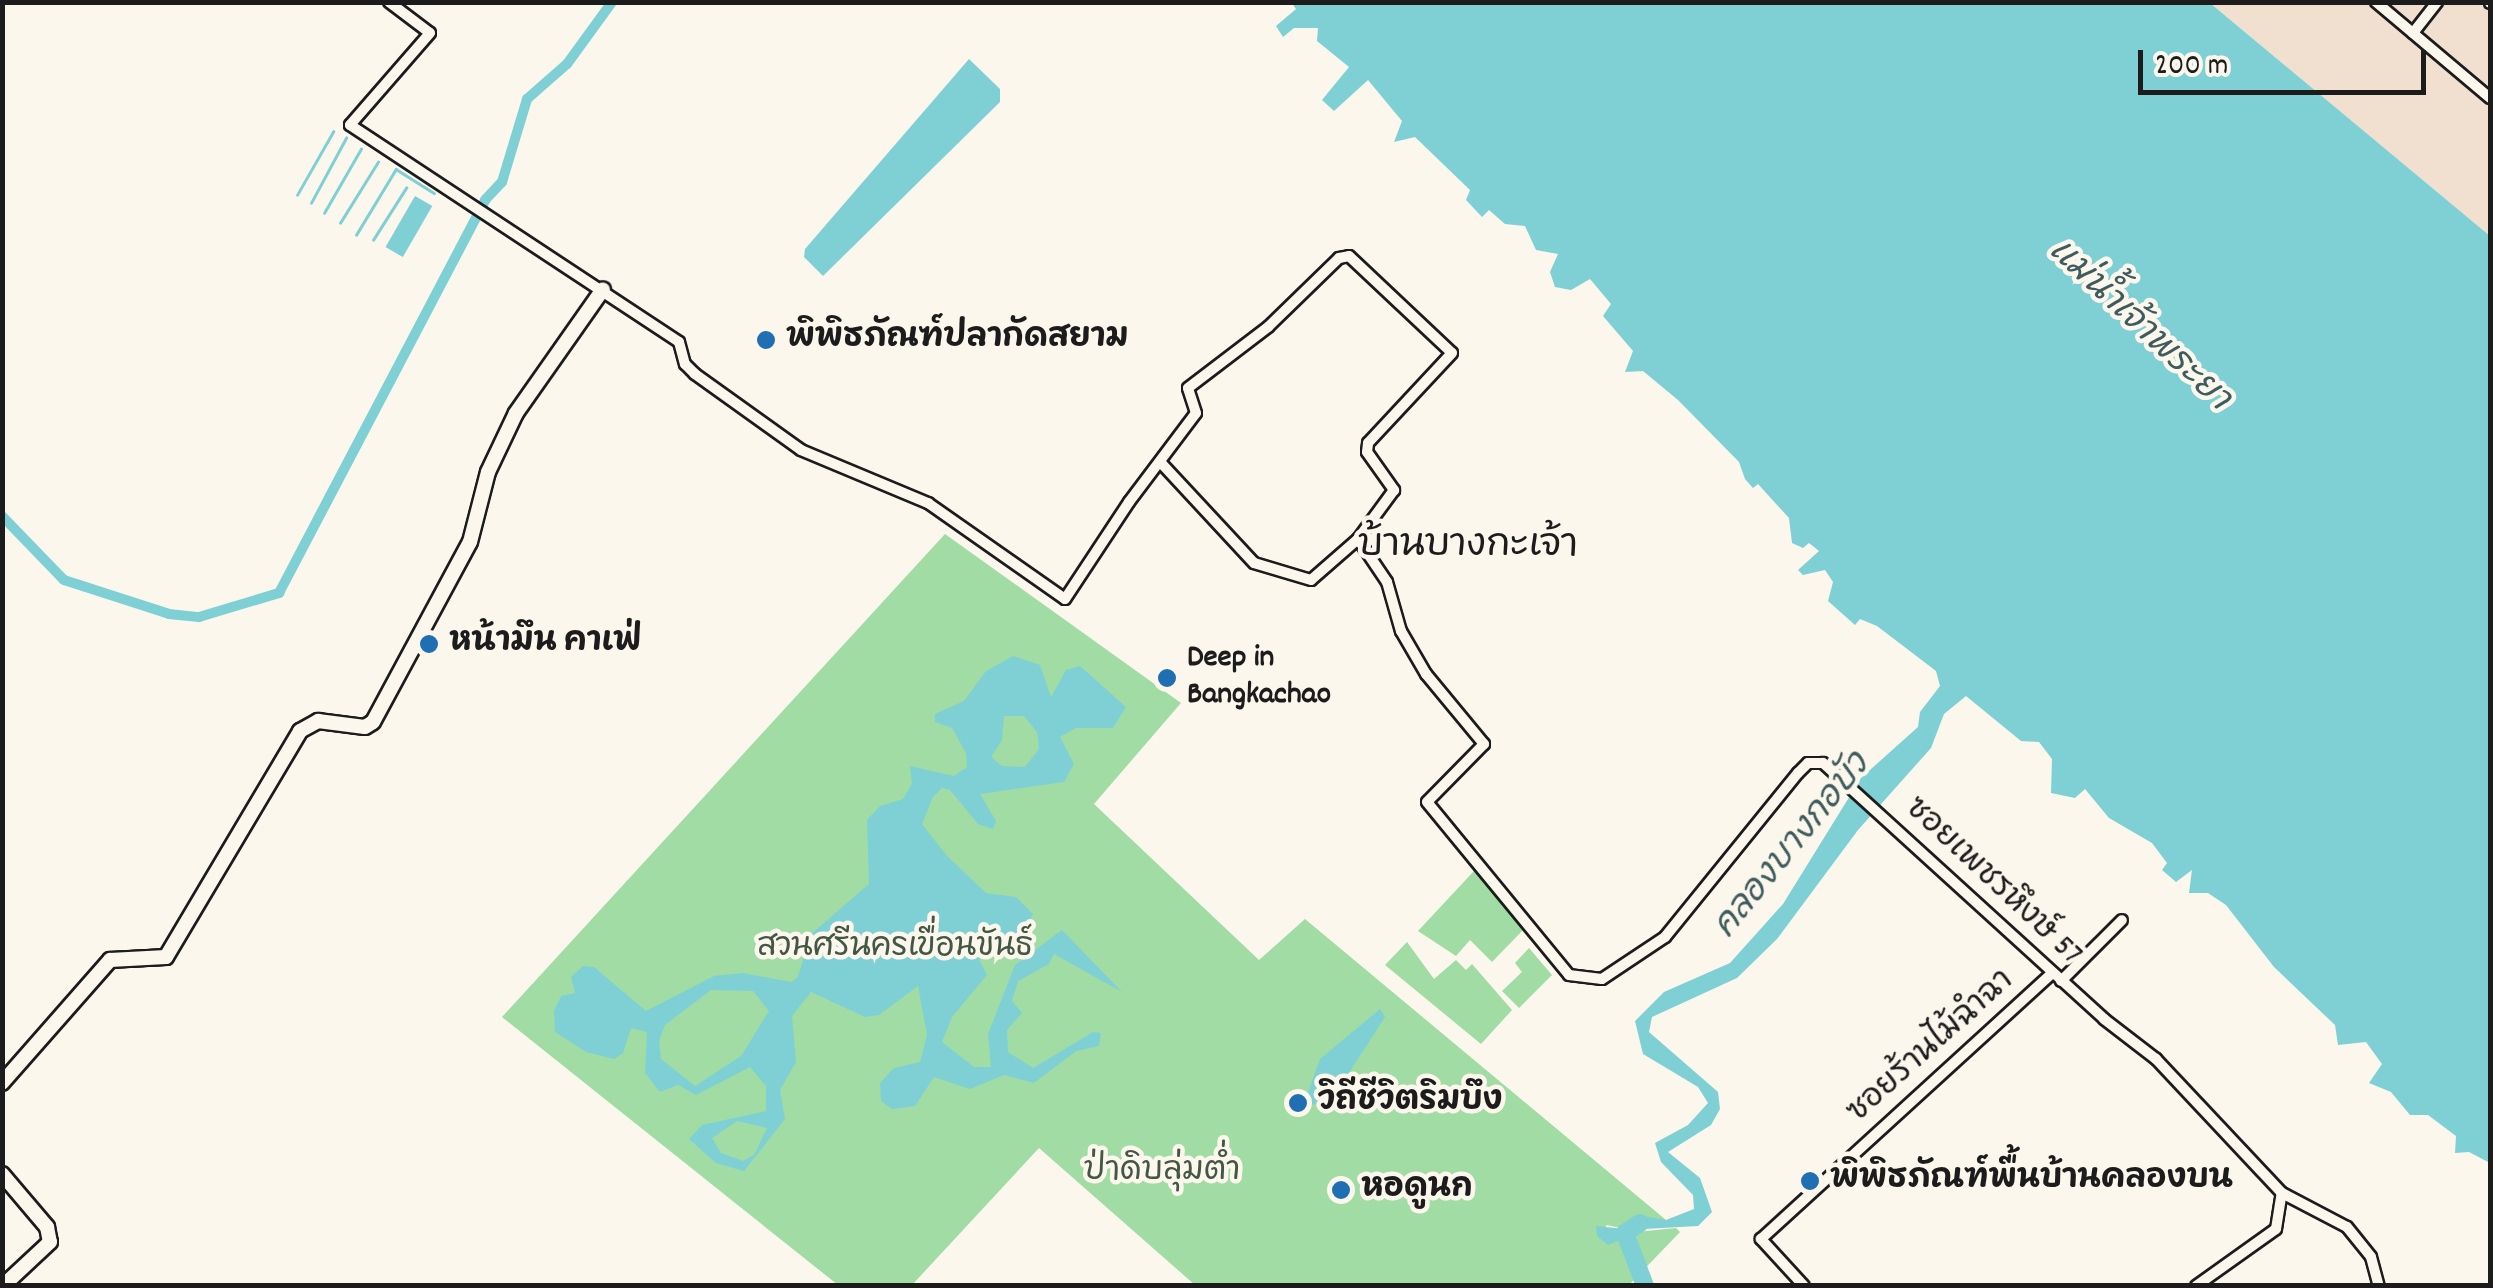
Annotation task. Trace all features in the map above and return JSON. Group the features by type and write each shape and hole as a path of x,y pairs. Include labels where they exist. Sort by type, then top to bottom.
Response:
{"street":[{"path":"388,2 430,33 350,125 679,342 684,364 801,450 928,502 1065,599 1160,462 1196,413 1188,388 1268,327 1338,258 1350,256 1452,353 1368,443 1368,452 1394,490 1358,539 1311,580 1264,570 1160,462"},
{"path":"2376,2 2490,98"},
{"path":"2413,33 2438,2"},
{"path":"2,1083 110,960 117,955 154,961 174,948 300,731 318,721 365,727 373,722 470,542 488,472 516,413 602,289"},
{"name":"ซอยเพชรหึงษ์ 57","path":"1358,539 1386,582 1402,631 1426,674 1484,744 1426,802 1576,980 1602,979 1665,937 1808,764 1824,763 2056,977 2156,1059 2282,1193 2347,1227 2371,1257 2380,1286"},
{"path":"2056,977 2122,920"},
{"name":"ซอยร้านไม้ฉำฉา","path":"1804,1286 1760,1239 2056,977"},
{"path":"2,1174 48,1227 50,1242 3,1286"},
{"path":"2196,1286 2276,1229 2282,1193"}],"shaded area":[{"path":"2210,3 2490,3 2490,236"}],"green space":[{"name":"สวนศรีนครเขื่อนขันธ์","path":"945,534 1181,703 1094,804 1259,960 1305,919 1666,1220 1625,1229 1607,1225 1597,1236 1676,1228 1680,1232 1629,1285 1195,1285 1039,1148 912,1285 838,1285 502,1017"},
{"path":"1474,871 1523,930 1492,962 1470,940 1456,956 1418,931"},
{"path":"1407,942 1434,979 1456,960 1466,970 1472,964 1512,1010 1481,1044 1385,965"},
{"path":"1529,948 1552,975 1519,1008 1502,991 1522,972 1515,963"}],"water":[{"name":"แม่น้ำเจ้าพระยา","path":"1291,2 2210,3 2490,236 2490,1163 2469,1152 2455,1153 2456,1136 2428,1115 2410,1115 2391,1092 2369,1083 2382,1064 2366,1042 2338,1045 2335,1025 2274,967 2226,905 2208,893 2189,893 2192,870 2176,882 2162,870 2167,863 2152,843 2109,818 2085,789 2075,798 2051,793 2052,759 2039,742 2021,741 1966,696 1944,714 1931,748 1858,830 1777,939 1737,978 1652,1017 1649,1032 1718,1092 1720,1109 1711,1125 1668,1152 1700,1178 1712,1212 1698,1226 1644,1229 1608,1245 1597,1236 1596,1226 1625,1229 1643,1216 1666,1220 1694,1209 1693,1195 1661,1162 1655,1143 1688,1125 1708,1103 1698,1087 1643,1054 1635,1021 1664,992 1730,963 1783,904 1861,778 1918,727 1920,712 1940,686 1936,671 1877,626 1860,619 1855,625 1828,601 1833,582 1825,570 1803,575 1798,570 1819,551 1809,543 1803,548 1792,543 1789,518 1758,484 1753,488 1739,462 1678,400 1643,371 1625,372 1633,351 1603,316 1611,304 1590,279 1571,290 1555,287 1550,272 1558,254 1536,250 1525,226 1505,224 1489,210 1482,217 1466,200 1470,190 1415,137 1394,142 1402,121 1368,80 1334,111 1322,100 1349,67 1317,41 1318,28 1294,28 1283,37 1276,26 1296,9"},
{"path":"969,59 1000,89 1000,102 823,276 804,257 805,249"},
{"path":"415,196 432,206 403,257 386,247"},
{"path":"1013,656 1040,665 1051,697 1066,670 1080,666 1126,707 1113,728 1076,728 1060,737 1074,764 1064,782 980,794 996,821 993,829 978,824 950,790 942,788 933,797 922,824 947,856 986,893 1016,897 1033,914 1020,938 998,954 974,949 987,975 952,1017 942,1042 974,1067 991,1067 988,1034 1015,965 1062,930 1122,992 1054,954 1049,964 1018,981 1012,1001 1022,1013 1007,1030 1008,1052 1033,1068 1093,1032 1101,1033 1099,1046 1076,1051 1034,1083 1004,1075 970,1089 934,1077 915,1106 892,1109 881,1101 880,1083 894,1068 920,1062 927,1035 918,986 879,1015 865,1017 811,992 792,1016 796,1062 780,1090 785,1119 744,1171 716,1163 689,1139 702,1125 766,1111 766,1086 750,1067 696,1095 678,1085 660,1092 645,1073 647,1032 631,1028 623,1053 614,1059 586,1052 555,1032 554,1011 561,996 575,993 571,977 583,966 594,967 646,1011 714,976 743,973 791,982 798,977 810,935 869,884 867,820 880,806 903,799 912,784 910,766 954,776 967,767 966,753 952,728 935,722 935,714 964,701 986,671","holes":["1004,716 1024,716 1037,732 1039,749 1025,767 1002,766 991,757 1002,740","711,990 753,991 769,1011 741,1056 695,1086 661,1059 659,1041 665,1025","737,1121 767,1128 754,1155 743,1161 721,1153 712,1138"]},
{"path":"1380,1009 1385,1017 1339,1088 1301,1112 1320,1059"}],"waterway":[{"path":"2,516 64,580 169,614 199,617 279,593 485,200 502,182 527,99 567,64 612,2"},
{"path":"297,195 333,132"},
{"path":"311,203 346,138"},
{"path":"324,213 361,149"},
{"path":"340,223 378,162"},
{"path":"356,235 396,169 434,193"},
{"path":"373,240 406,188"},
{"name":"คลองบางกอบัว","path":"1640,1223 1625,1233 1645,1286"}],"place":[{"name":"พิพิธภัณฑ์ปลากัดสยาม","path":"766,340"},
{"name":"หน้ามึน คาเฟ่","path":"429,644"},
{"name":"Deep in Bangkachao","path":"1167,678"},
{"name":"วิถีชีวิตริมบึง","path":"1298,1103"},
{"name":"พิพิธภัณฑ์พื้นบ้านคลองบน","path":"1810,1181"},
{"name":"หอดูนก","path":"1341,1190"}],"district":[{"name":"บ้านบางกะเจ้า","path":"1468,548"}],"park label":[{"name":"ป่าดิบลุ่มต่ำ","path":"1162,1173"}]}
